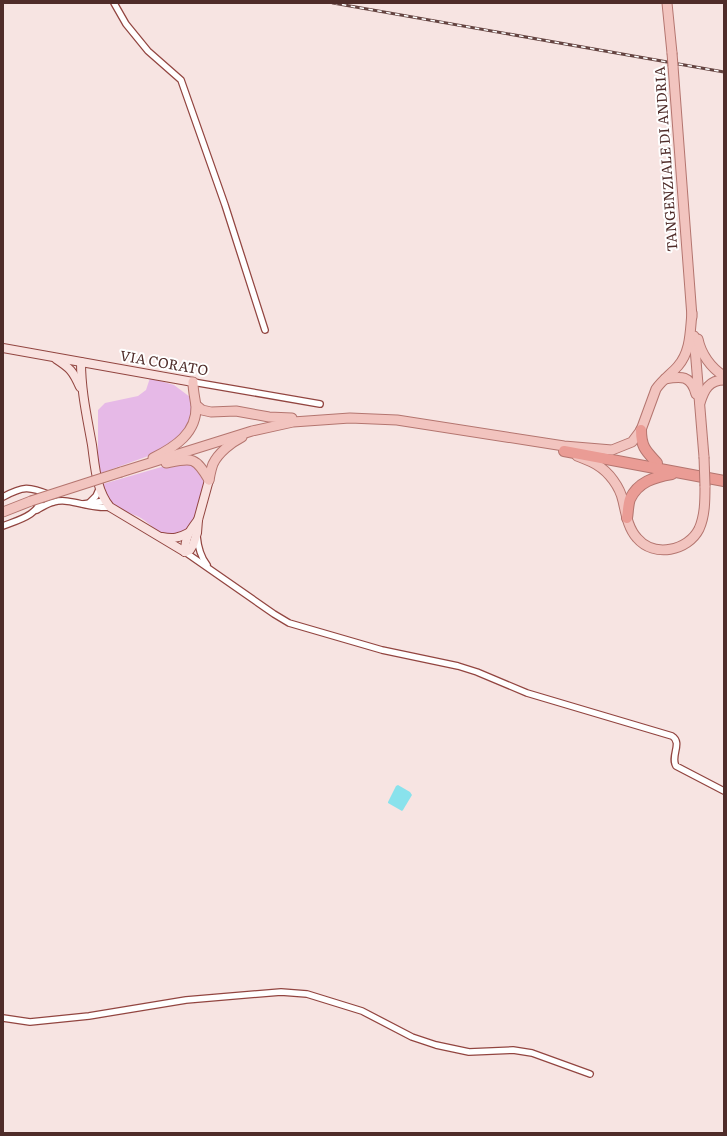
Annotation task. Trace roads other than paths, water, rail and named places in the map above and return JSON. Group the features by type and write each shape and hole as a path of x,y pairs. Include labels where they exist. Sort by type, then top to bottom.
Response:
{"highway":[{"path":"641,430 643,446 646,451 658,462"},
{"path":"564,448 658,462 724,474"},
{"path":"564,448 724,481"},
{"path":"627,518 630,500 636,489 647,480 678,472"}],"main road":[{"name":"TANGENZIALE DI ANDRIA","path":"666,3 672,53 692,313"},
{"path":"692,313 699,345 704,355 711,365 724,376"},
{"path":"3,512 31,501 252,431 293,422 322,419 350,418 397,420 488,434 564,448 612,450 632,442 641,430 656,389 679,366 690,342 692,313"},
{"path":"564,448 597,465 608,474 617,486 623,498 631,530 638,540 648,547 660,551 673,550 689,541 699,529 704,514 705,486 692,313"},
{"name":"VIA CORATO","path":"3,348 193,382"},
{"path":"54,357 75,374 82,391"},
{"path":"75,374 75,369 81,362"},
{"path":"81,362 82,391 100,487 107,504 185,552"},
{"path":"665,379 679,376 688,379 694,386 699,406"},
{"path":"699,406 703,394 709,384 717,380 724,380"},
{"path":"131,469 160,455 180,441 193,426 196,405 193,392 193,382"},
{"path":"196,405 202,410 211,412 236,411 269,417 322,419"},
{"path":"185,552 190,550 197,533 198,520 214,463 235,441 265,428"},
{"path":"145,465 192,460 200,466 209,480"},
{"path":"185,552 185,542 188,533 198,520"},
{"path":"158,536 171,539 179,538 188,533"}],"street":[{"path":"114,3 126,24 148,51 182,80 225,205 265,330"},
{"name":"VIA CORATO","path":"193,382 320,404"},
{"path":"90,502 96,496 100,487"},
{"path":"3,496 19,489 30,488 40,490 65,501 102,508 107,504"},
{"path":"37,510 43,497 40,490"},
{"path":"3,526 24,518 54,502 65,501"},
{"path":"81,504 90,502 107,504"},
{"path":"197,533 198,548 203,560 210,569"},
{"path":"185,552 289,623 382,650 458,666 477,672 527,693 672,736 676,738 677,743 674,761 676,766 724,791"},
{"path":"3,1018 30,1022 89,1016 186,1000 281,992 307,994 362,1011 412,1037 436,1045 469,1052 513,1050 532,1053 590,1074"}],"water":[{"path":"398,785 410,792 412,795 402,811 388,803 396,786"}],"railway":[{"path":"333,3 724,72"}]}
